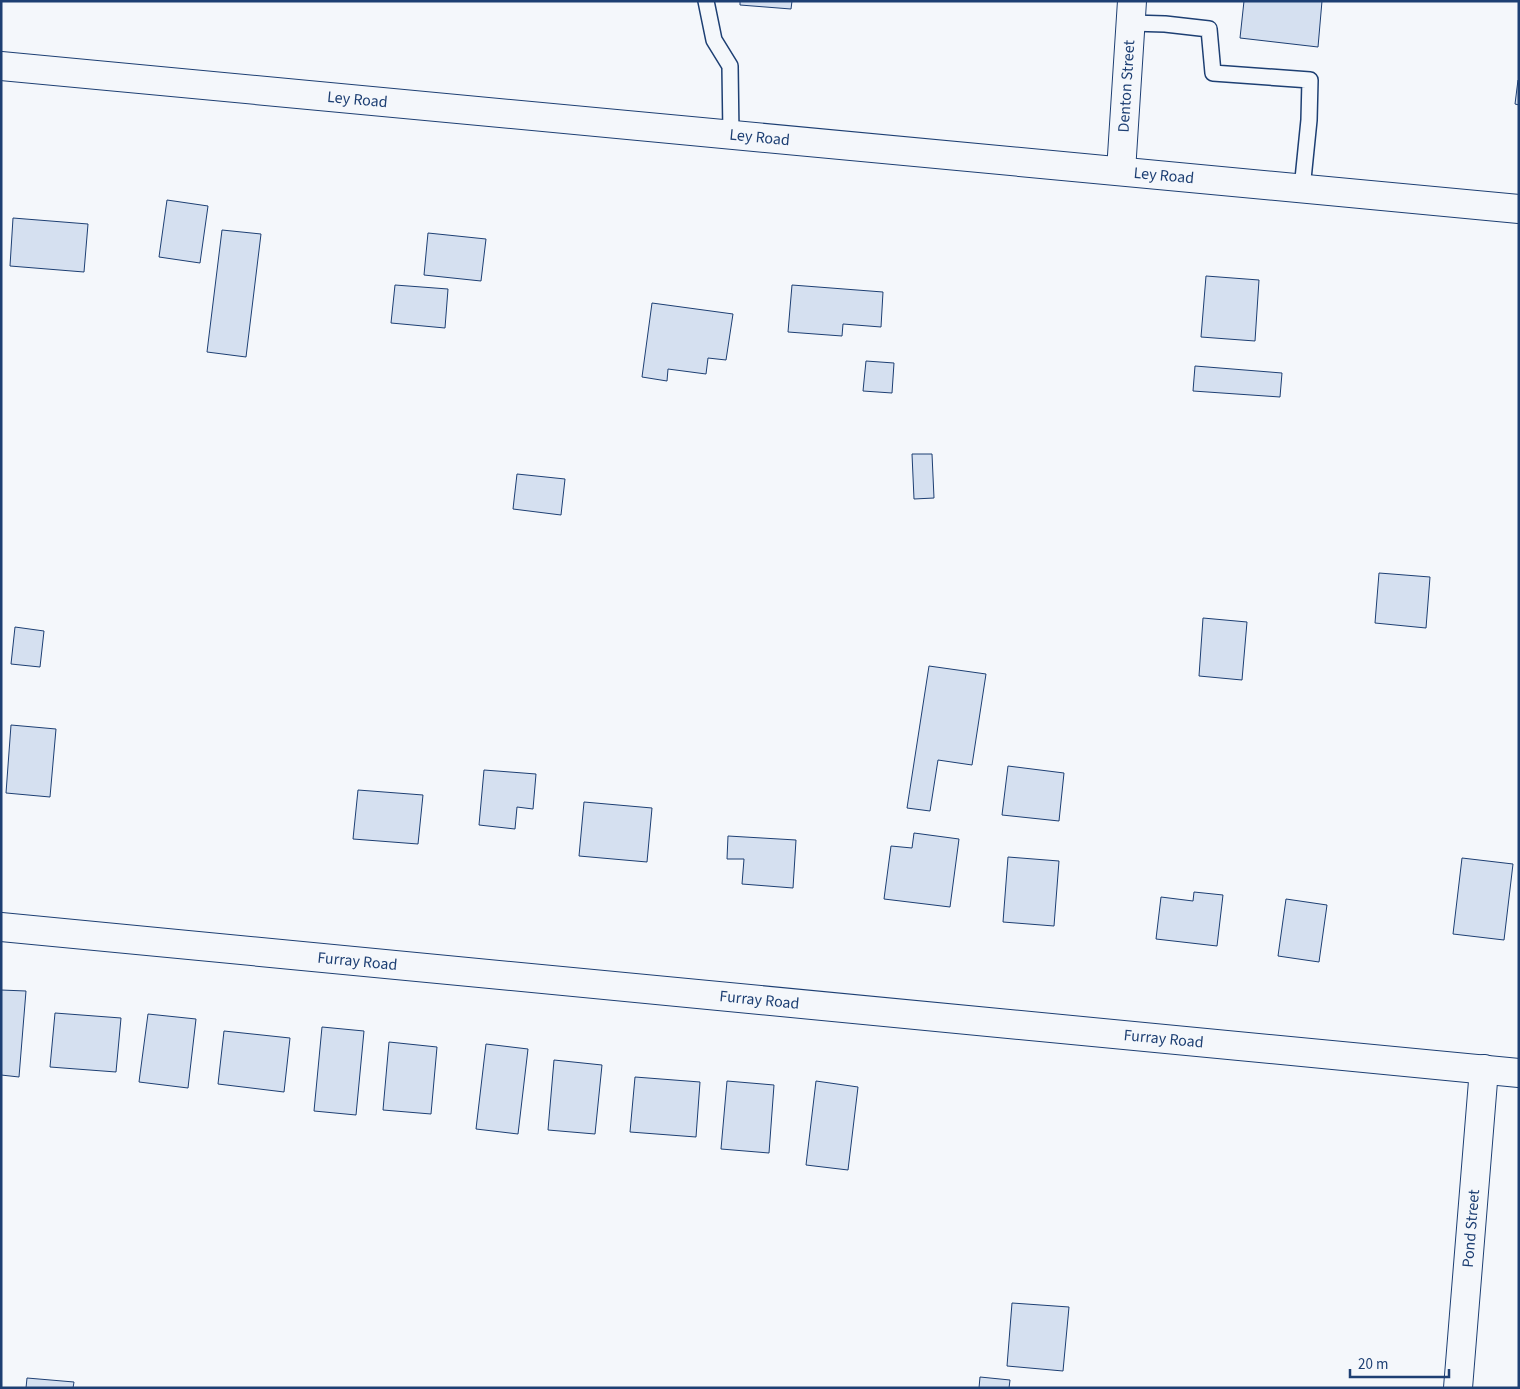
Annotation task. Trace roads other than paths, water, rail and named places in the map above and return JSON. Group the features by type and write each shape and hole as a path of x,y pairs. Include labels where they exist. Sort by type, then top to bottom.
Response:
{"street":[{"name":"Denton Street","path":"1121,171 1132,12"},
{"name":"Ley Road","path":"1,66 1519,209"},
{"name":"Furray Road","path":"1,927 1519,1072"},
{"name":"Pond Street","path":"1458,1388 1484,1069"}],"lane":[{"path":"706,1 714,40 730,66 730,134"},
{"path":"1132,12 1165,24 1209,28 1213,73 1310,80 1309,120 1302,188"}]}
